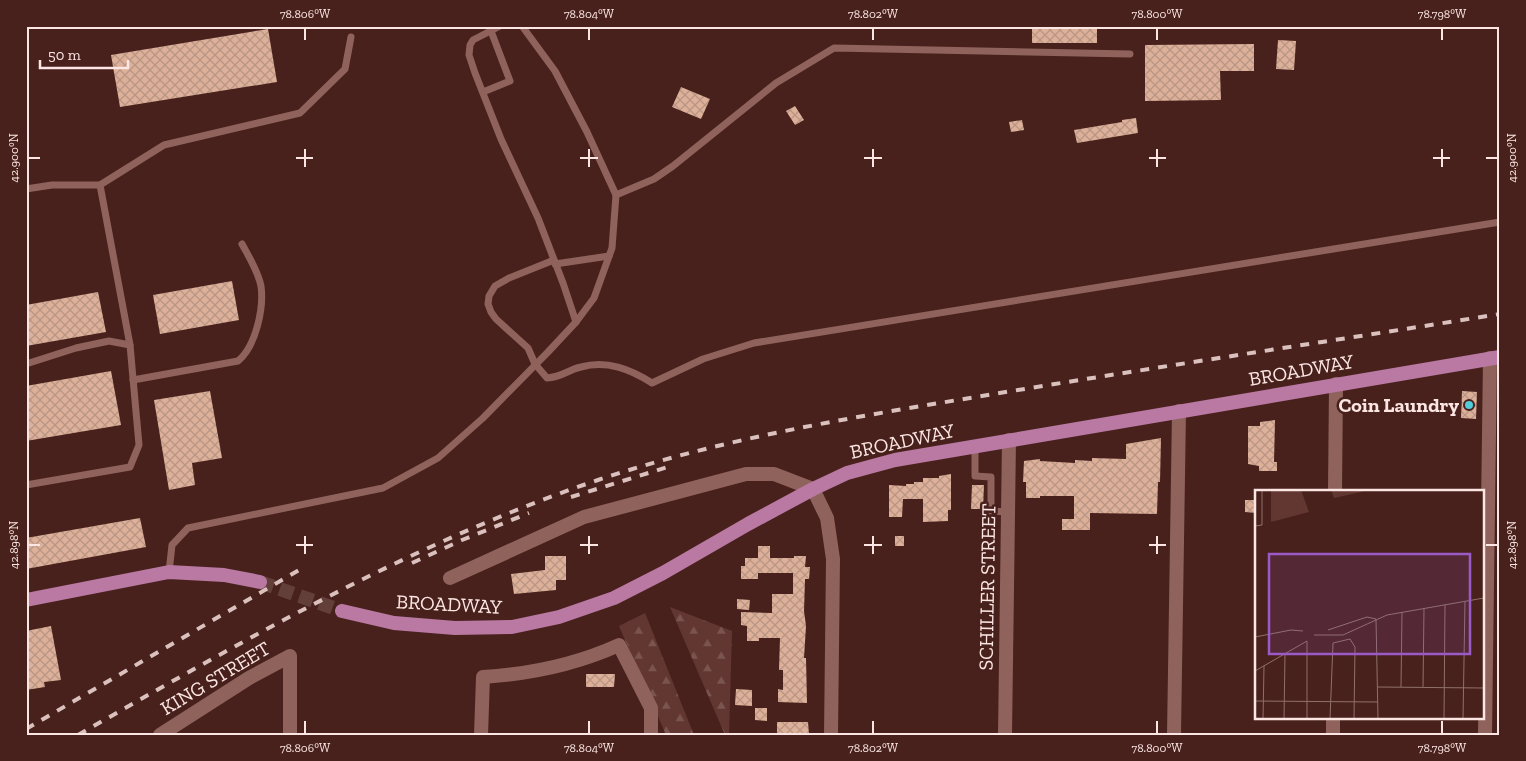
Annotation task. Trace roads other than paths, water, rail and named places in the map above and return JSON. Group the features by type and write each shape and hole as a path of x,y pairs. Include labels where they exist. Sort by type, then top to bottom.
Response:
{"main road":[{"name":"BROADWAY","path":"342,611 394,622 455,628 512,627 559,617 614,598 663,573 813,489 847,473 895,460 1495,357"},
{"path":"26,600 169,572 224,575 260,582"}],"street":[{"path":"1485,735 1495,357"},
{"path":"1335,490 1336,384"},
{"path":"1174,735 1179,411"},
{"name":"SCHILLER STREET","path":"1006,735 1009,440"},
{"path":"450,578 584,517 746,474 774,474 813,489 827,518 833,559 831,735"},
{"path":"481,735 483,677 515,675 548,669 579,661 618,645 652,708 651,735"},
{"name":"KING STREET","path":"160,735 249,678 290,656 290,735"},
{"path":"1333,718 1333,735"}],"lane":[{"path":"500,26 473,40 470,45 470,55 501,139 538,218 576,322"},
{"path":"169,572 172,545 188,528 384,488 438,458 483,418 576,322 594,298 612,248 616,195 555,71 522,26"},
{"path":"483,92 510,82 491,31"},
{"path":"26,189 52,184 100,184 164,145 300,113 345,69 351,37"},
{"path":"616,195 654,180 776,83 834,48 1130,54"},
{"path":"26,485 130,467 140,446 130,345 100,184"},
{"path":"609,256 554,262 502,282 495,286 489,296 488,304 496,320 528,348 535,364 547,378 558,377 580,367 605,364 632,371 652,383 703,359 754,343 1500,222"},
{"path":"133,380 238,361 246,355 252,343 257,325 261,287 257,272 242,244"},
{"path":"26,364 76,348 109,342 130,345"},
{"path":"975,447 975,476 991,477 991,511 1008,512"}],"tunnel":[{"path":"260,582 342,611"}],"railway":[{"path":"78,735 268,628 397,563 463,532 530,505 646,465 794,429 894,411 1121,373 1500,314"},
{"path":"571,497 674,465"},
{"path":"412,563 462,540 529,513"},
{"path":"26,729 306,566"}],"place":[{"name":"Coin Laundry","path":"1469,405"}]}
